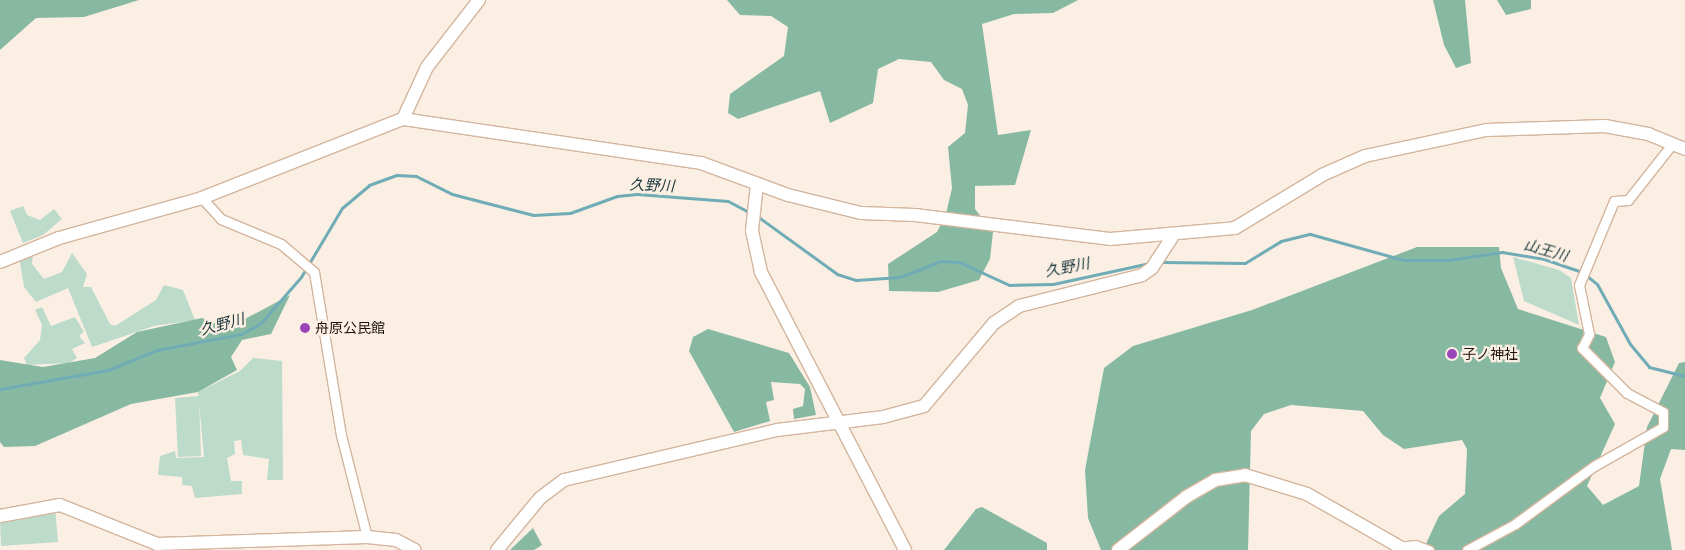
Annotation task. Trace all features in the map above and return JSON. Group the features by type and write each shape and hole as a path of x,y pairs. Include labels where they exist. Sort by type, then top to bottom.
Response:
{"street":[{"path":"403,119 427,67 479,0"},
{"path":"0,262 59,238 202,198 403,119 701,163 757,184 861,213 915,215 1110,239 1172,237 1236,228 1322,175 1365,156 1469,134 1526,126 1605,126 1685,149"},
{"path":"1467,550 1515,524 1594,466 1663,427 1663,412 1627,393 1582,348 1589,334 1579,284 1614,201 1628,200 1672,144"},
{"path":"757,184 753,197 752,231 761,272 837,423 905,550"},
{"path":"202,198 221,219 297,254 314,272 341,435 367,537"},
{"path":"497,550 540,498 564,480 777,430 910,412 924,406 994,323 1019,306 1142,275 1152,268 1172,237"},
{"path":"1118,550 1186,497 1216,480 1245,475 1277,481 1307,494 1402,549 1415,545 1429,550"},
{"path":"0,516 60,505 157,544 367,537 396,540 415,550"}],"green space":[{"path":"0,0 139,0 84,17 36,18 0,50"},
{"path":"727,0 1078,0 1053,13 1014,14 982,24 998,135 1031,130 1015,185 975,186 975,209 993,232 990,259 979,280 938,292 889,291 888,264 937,232 946,214 952,188 948,147 965,133 968,105 962,89 944,80 931,62 899,59 878,69 873,103 830,123 820,91 738,119 728,113 730,94 784,56 788,27 771,16 740,15"},
{"path":"1433,0 1465,0 1471,63 1456,68 1444,45"},
{"path":"1497,0 1531,0 1531,9 1506,15"},
{"path":"23,206 27,215 40,220 54,209 62,219 43,235 23,243 10,211"},
{"path":"1417,247 1499,247 1501,268 1518,309 1606,337 1615,362 1600,398 1615,424 1587,486 1603,505 1639,486 1647,427 1679,363 1685,362 1685,450 1671,449 1660,479 1672,550 1423,550 1439,516 1465,494 1467,449 1462,440 1404,449 1383,435 1363,411 1291,405 1264,414 1251,431 1248,550 1101,550 1088,518 1085,470 1104,368 1133,346 1252,310"},
{"path":"72,253 87,274 83,287 91,287 110,324 115,326 156,300 164,285 183,290 195,320 154,326 92,347 68,288 36,302 24,287 19,256 33,254 32,264 44,279 62,272"},
{"path":"1513,257 1559,270 1571,278 1579,325 1524,301"},
{"path":"290,295 271,334 242,340 231,357 237,370 198,392 131,404 35,446 4,447 0,442 0,360 43,367 95,358 137,332 202,318 228,328"},
{"path":"42,307 51,326 75,317 84,332 79,336 85,343 72,349 77,358 69,363 27,365 24,358 40,340 42,325 35,310"},
{"path":"708,329 789,353 810,387 816,415 794,419 793,409 803,406 805,389 800,384 771,382 774,400 766,402 770,421 734,432 689,351 693,337"},
{"path":"253,358 282,361 283,480 267,480 269,459 243,455 241,440 234,441 235,454 227,458 231,481 242,481 242,494 195,498 192,486 182,485 182,477 158,475 160,456 175,451 176,458 204,457 198,392 240,371"},
{"path":"199,396 201,456 178,457 175,398"},
{"path":"55,507 58,542 1,546 0,518"},
{"path":"982,507 1047,543 1047,550 944,550 976,509"},
{"path":"533,528 542,545 534,550 510,550"}],"waterway":[{"name":"久野川","path":"0,389 108,370 157,350 241,334 260,324 301,277 342,208 369,185 397,175 416,176 452,194 533,215 570,213 617,196 637,194 728,201 751,213"},
{"name":"久野川","path":"757,216 837,274 856,280 900,277 941,261 959,262 1009,285 1053,284 1150,263"},
{"name":"山王川","path":"1161,262 1245,263 1281,241 1310,234 1404,260 1449,260 1502,252 1544,259 1582,272 1597,284 1630,344 1649,367 1685,376"}],"place":[{"name":"舟原公民館","path":"305,328"},
{"name":"子ノ神社","path":"1452,354"}]}
